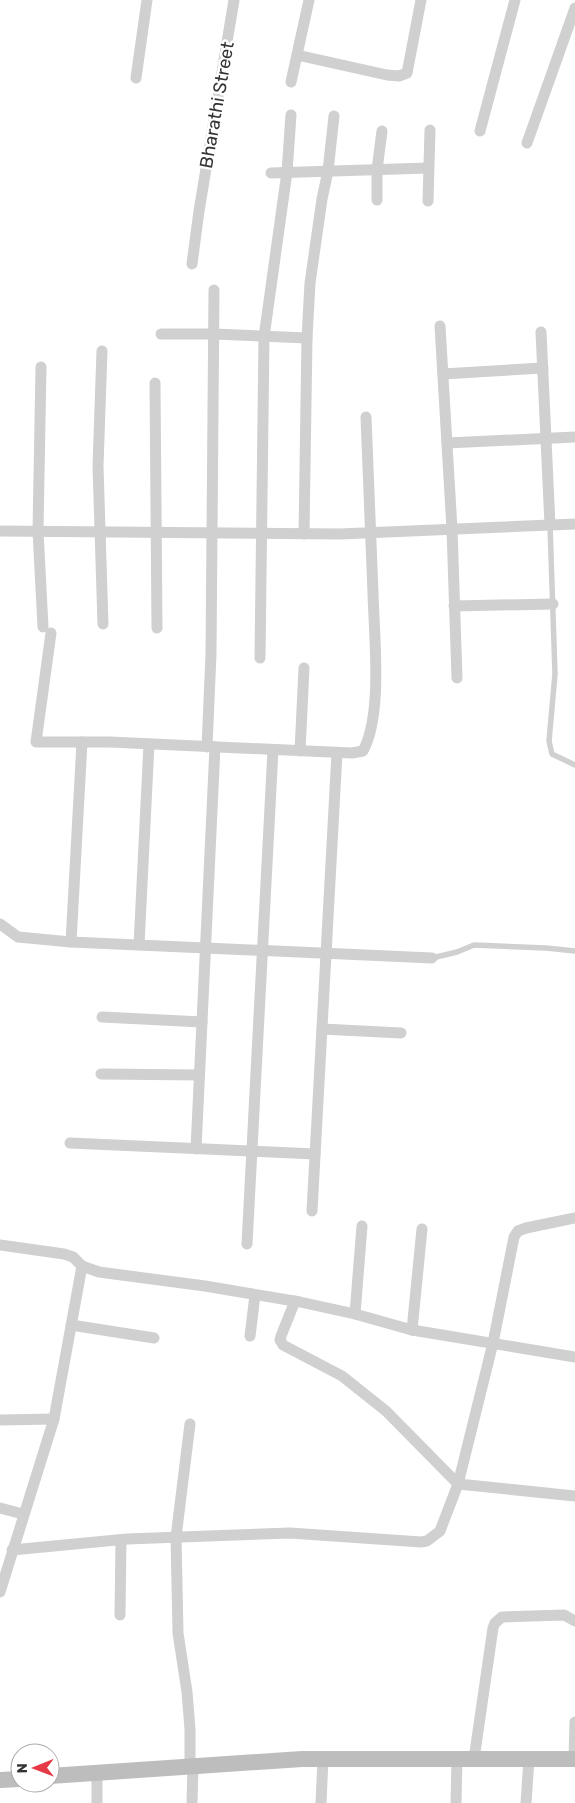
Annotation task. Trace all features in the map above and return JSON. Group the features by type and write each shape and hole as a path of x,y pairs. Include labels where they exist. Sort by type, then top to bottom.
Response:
{"street":[{"path":"136,78 147,0"},
{"name":"Bharathi Street","path":"192,264 234,0"},
{"path":"291,82 309,0"},
{"path":"297,55 387,75 399,76 407,74 421,0"},
{"path":"480,131 515,0"},
{"path":"527,143 575,8"},
{"path":"260,658 264,337 287,172 291,115"},
{"path":"304,534 307,338 310,283 328,171 334,116"},
{"path":"428,201 430,130"},
{"path":"377,200 377,170 382,131"},
{"path":"271,173 428,168"},
{"path":"196,1149 211,747 214,290"},
{"path":"440,326 452,529 457,678"},
{"path":"541,332 550,525"},
{"path":"161,334 307,338"},
{"path":"102,351 98,466 103,624"},
{"path":"41,367 38,531 47,630 36,742 149,744 337,753 363,751 368,743 373,724 376,676 366,418"},
{"path":"443,374 543,368"},
{"path":"155,383 157,628"},
{"path":"447,443 575,437"},
{"path":"0,531 304,534 575,524"},
{"path":"454,606 553,604"},
{"path":"300,751 304,668"},
{"path":"72,942 82,742"},
{"path":"139,945 149,744"},
{"path":"247,1244 273,750"},
{"path":"312,1211 337,753"},
{"path":"0,924 18,937 72,942 432,958"},
{"path":"102,1017 202,1022"},
{"path":"322,1029 401,1033"},
{"path":"101,1074 199,1075"},
{"path":"70,1143 315,1154"},
{"path":"12,1550 121,1540 290,1533 427,1541 440,1531 458,1484 493,1343 514,1238 518,1231 526,1228 575,1218"},
{"path":"355,1314 362,1226"},
{"path":"412,1330 422,1229"},
{"path":"0,1245 64,1254 73,1258 82,1266 99,1272 186,1283 295,1302 355,1314 412,1330 575,1357"},
{"path":"0,1592 54,1419 82,1266"},
{"path":"250,1336 255,1295"},
{"path":"295,1302 281,1336 280,1340 283,1345 342,1376 386,1411 458,1484 575,1496"},
{"path":"71,1325 154,1338"},
{"path":"0,1420 54,1419"},
{"path":"190,1424 176,1537 178,1633 187,1692 192,1766 192,1803"},
{"path":"0,1508 23,1514"},
{"path":"120,1615 121,1540"},
{"path":"474,1759 495,1623 502,1617 564,1616 575,1620"},
{"path":"60,1775 323,1759 574,1759 575,1722"},
{"path":"321,1803 323,1759"},
{"path":"456,1803 457,1759"},
{"path":"526,1803 529,1759"},
{"path":"96,1773 97,1803"}],"lane":[{"path":"550,525 555,674 549,741 552,754 575,765"},
{"path":"432,958 457,952 474,945 536,947 575,951"}]}
